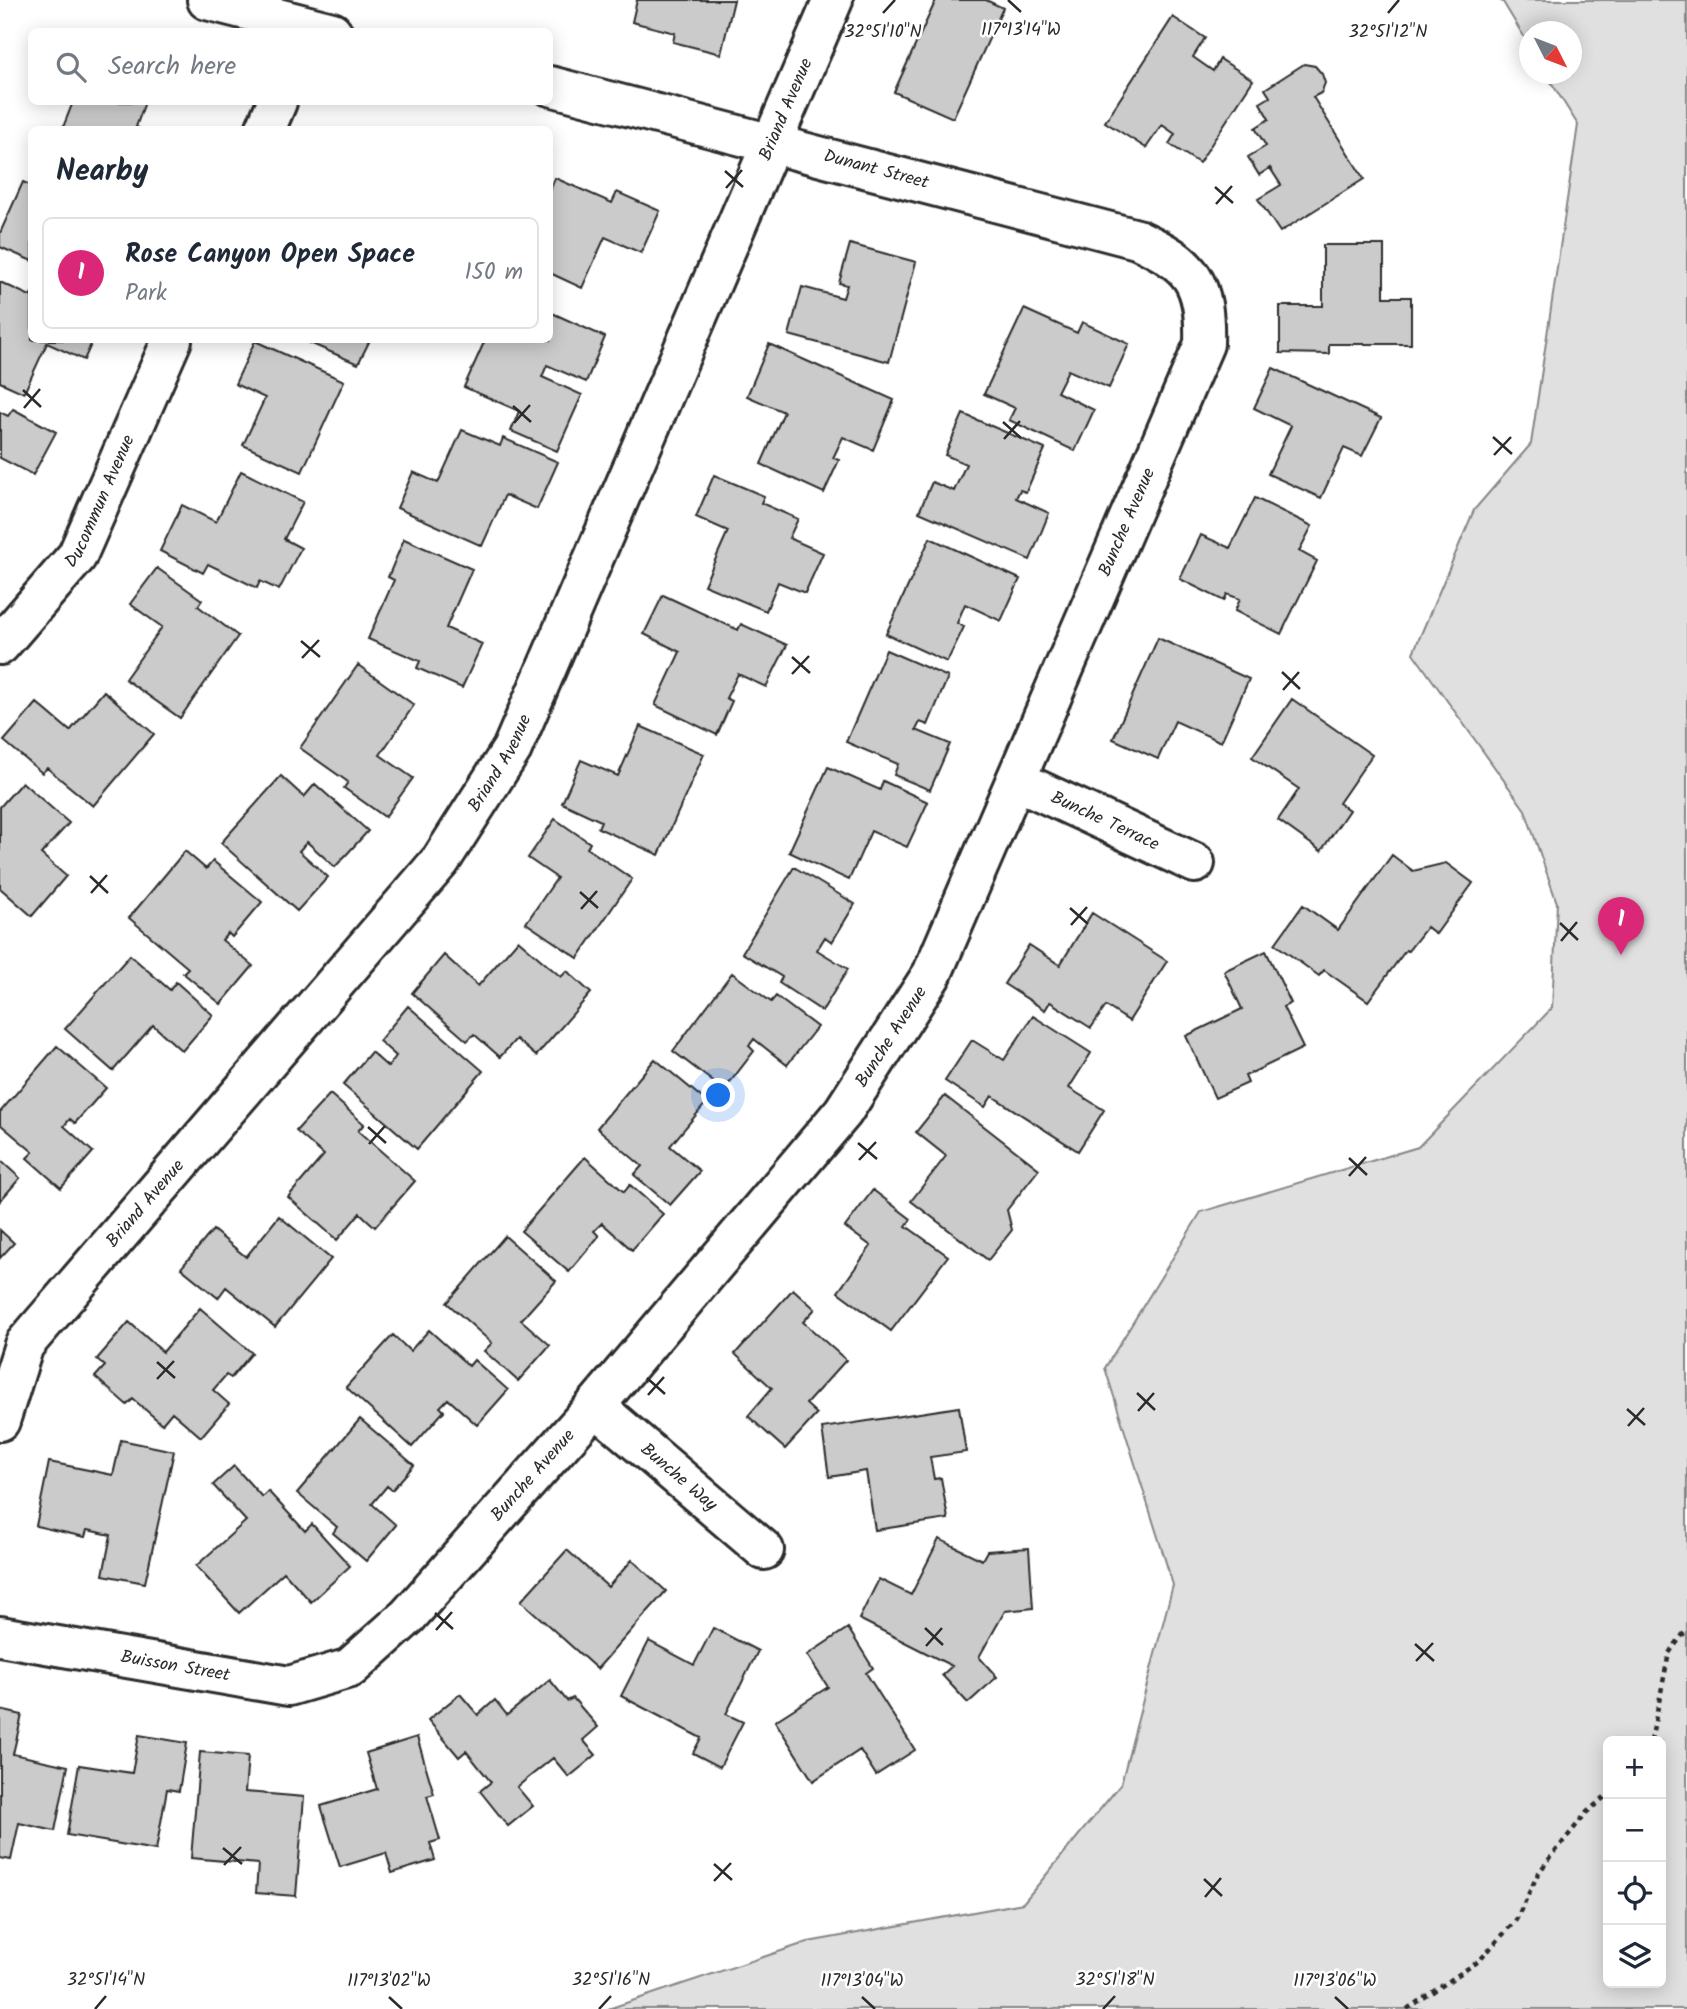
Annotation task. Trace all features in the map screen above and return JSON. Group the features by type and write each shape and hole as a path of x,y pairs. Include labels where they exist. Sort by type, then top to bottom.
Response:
{"street":[{"path":"207,0 317,22"},
{"name":"Briand Avenue","path":"0,1421 24,1345 441,860 512,748 833,0"},
{"name":"Dunant Street","path":"553,87 1137,239 1168,253 1192,275"},
{"path":"267,126 276,105"},
{"name":"Bunche Avenue","path":"350,1668 408,1616 595,1406 843,1112 932,974 1204,344 1205,308 1192,275"},
{"name":"Ducommun Avenue","path":"0,645 77,556 171,343"},
{"name":"Bunche Terrace","path":"1016,780 1195,863"},
{"name":"Bunche Way","path":"595,1406 764,1550"},
{"name":"Buisson Street","path":"0,1636 289,1686 350,1668"}],"path":[{"path":"1652,1736 1669,1653 1687,1629"},
{"path":"1407,2009 1479,1961 1516,1920 1539,1872 1587,1812 1603,1798"}],"shaded area":[{"path":"1499,0 1687,0 1687,2009 608,2009 808,1942 1023,1903 1121,1784 1173,1585 1105,1368 1201,1212 1418,1147 1552,1008 1557,903 1525,810 1413,653 1474,510 1531,444 1578,125 1552,84 1582,84 1582,21 1519,21 1519,28 1503,2"}],"building":[{"path":"637,0 734,0 721,54 673,42 675,33 632,22"},
{"path":"936,0 986,0 1003,8 953,118 894,92"},
{"path":"1173,17 1205,38 1193,57 1213,71 1220,59 1253,80 1199,163 1169,144 1175,134 1162,125 1146,148 1105,122"},
{"path":"1304,64 1315,66 1322,74 1325,83 1321,93 1313,97 1364,179 1280,232 1258,199 1281,185 1270,168 1259,175 1248,157 1266,146 1255,128 1269,119 1260,103 1270,97 1265,89"},
{"path":"72,105 144,105 136,126 64,126"},
{"path":"555,178 612,203 617,192 660,211 641,253 605,237 582,288 553,274"},
{"path":"23,182 28,184 28,259 0,247 0,233"},
{"path":"850,244 916,262 889,362 789,335 802,287 843,298 847,285 839,283"},
{"path":"1323,245 1384,245 1384,297 1411,297 1411,344 1329,344 1329,354 1280,353 1280,306 1323,306"},
{"path":"0,282 28,295 28,343 47,343 24,393 0,382"},
{"path":"1024,309 1077,333 1082,322 1129,344 1109,388 1068,370 1057,392 1094,410 1075,451 1009,420 1015,408 984,394"},
{"path":"553,313 605,337 586,382 547,365 542,377 582,395 557,451 511,431 519,411 464,387 484,343 553,343"},
{"path":"47,343 92,343 84,360"},
{"path":"254,343 344,381 302,472 243,445 265,398 235,384"},
{"path":"310,343 368,343 358,364"},
{"path":"769,344 894,400 873,450 843,437 833,458 839,460 824,493 761,464 784,412 747,396"},
{"path":"1273,368 1381,418 1362,456 1344,448 1321,498 1268,474 1291,426 1254,408"},
{"path":"13,409 56,432 33,475 0,458 0,412 8,416"},
{"path":"963,414 1045,449 1026,492 1020,490 1016,498 1049,513 1030,560 919,512 932,482 954,491 966,464 945,455"},
{"path":"462,430 500,446 503,438 558,462 537,509 505,495 482,546 397,508 413,472 438,483"},
{"path":"241,471 303,502 284,539 301,548 279,590 260,581 257,588 208,564 203,573 160,551 182,505 216,522"},
{"path":"714,475 764,496 761,503 798,519 789,538 823,553 805,593 778,582 766,611 704,585 728,531 696,517"},
{"path":"1255,498 1312,526 1299,551 1317,561 1281,634 1235,611 1240,599 1227,594 1224,601 1180,579 1201,535 1230,548"},
{"path":"930,538 1020,579 1001,621 965,604 957,623 964,627 947,662 886,634"},
{"path":"404,539 472,569 446,628 482,644 462,688 417,668 420,661 368,639 394,580 388,577"},
{"path":"157,568 202,600 198,606 238,636 180,718 125,679 162,627 130,604"},
{"path":"663,595 738,630 741,624 787,645 766,687 738,674 726,698 732,701 717,735 655,705 680,652 644,634"},
{"path":"1158,638 1249,679 1221,742 1175,721 1158,759 1113,739"},
{"path":"886,650 948,677 928,725 920,722 916,730 950,744 930,790 894,775 898,764 846,742"},
{"path":"358,665 414,705 380,755 413,778 385,817 344,788 348,782 300,748"},
{"path":"104,691 154,734 93,806 47,768 42,773 4,741 37,703 70,731"},
{"path":"1292,699 1372,755 1339,803 1349,810 1321,851 1278,820 1299,789 1252,757"},
{"path":"640,726 704,754 659,855 598,828 601,821 562,803 581,760 618,776"},
{"path":"828,767 880,790 883,781 928,802 907,847 871,831 849,880 789,852"},
{"path":"281,776 304,797 315,784 368,831 335,867 307,842 299,851 328,877 297,911 221,843"},
{"path":"22,782 69,823 41,854 66,876 32,916 0,888 0,807"},
{"path":"555,819 590,843 587,848 632,879 578,958 526,923 557,878 528,858"},
{"path":"185,851 206,869 213,861 262,902 232,937 228,933 222,940 253,966 221,1004 183,973 188,968 129,918"},
{"path":"1392,855 1413,871 1446,863 1473,883 1436,934 1427,927 1368,1001 1324,970 1319,976 1275,944 1303,905 1338,930"},
{"path":"794,867 855,904 832,942 825,937 817,950 848,969 822,1011 779,983 782,977 742,953"},
{"path":"1092,913 1167,961 1129,1021 1106,1006 1091,1028 1050,1002 1045,1010 1004,984 1029,945 1060,965"},
{"path":"518,940 561,977 567,971 591,993 536,1056 516,1039 500,1057 474,1034 467,1041 412,993 444,955 478,986"},
{"path":"1266,951 1291,1003 1283,1007 1303,1048 1245,1076 1248,1083 1215,1098 1186,1036 1242,1009 1224,971"},
{"path":"130,955 170,990 176,982 213,1015 182,1051 153,1025 113,1071 65,1029"},
{"path":"732,973 771,1002 776,996 817,1027 787,1065 754,1039 749,1046 754,1051 724,1090 673,1051"},
{"path":"408,1006 483,1071 417,1149 343,1085 371,1052 388,1067 396,1056 379,1041"},
{"path":"1033,1016 1091,1053 1069,1088 1104,1110 1078,1151 992,1096 985,1107 945,1081 972,1040 1004,1060"},
{"path":"57,1046 106,1088 75,1123 70,1119 64,1126 93,1152 61,1188 27,1158 33,1152 0,1124 0,1112"},
{"path":"655,1059 707,1102 670,1146 700,1171 670,1205 634,1175 642,1166 597,1128"},
{"path":"330,1094 364,1124 358,1131 415,1181 375,1227 360,1213 337,1240 288,1197 324,1155 296,1131"},
{"path":"945,1096 1039,1169 1007,1210 1012,1230 988,1260 911,1201 946,1156 916,1132"},
{"path":"585,1157 624,1192 630,1185 663,1214 632,1250 602,1223 594,1231 599,1236 569,1272 521,1231"},
{"path":"0,1160 20,1178 0,1201"},
{"path":"873,1190 911,1219 906,1226 948,1256 891,1331 838,1292 871,1246 845,1227"},
{"path":"279,1216 331,1259 275,1327 226,1287 218,1298 181,1268 213,1230 246,1257"},
{"path":"0,1230 14,1243 0,1258"},
{"path":"505,1236 556,1281 521,1320 550,1345 518,1381 484,1351 492,1343 447,1303"},
{"path":"793,1289 815,1309 803,1322 846,1360 806,1404 817,1414 785,1449 748,1416 772,1388 735,1354"},
{"path":"200,1308 252,1353 231,1378 226,1375 213,1390 229,1404 201,1437 172,1412 162,1424 133,1399 127,1405 95,1377 105,1366 97,1359 129,1322 163,1352"},
{"path":"429,1330 469,1366 474,1360 508,1390 477,1425 448,1399 440,1407 444,1411 412,1447 346,1387 393,1335 410,1351"},
{"path":"959,1407 966,1452 930,1457 934,1479 941,1478 948,1519 875,1530 866,1471 829,1477 822,1428"},
{"path":"360,1419 414,1465 392,1490 387,1486 372,1504 396,1525 366,1561 333,1533 337,1527 297,1493"},
{"path":"121,1440 174,1451 145,1583 103,1575 111,1535 87,1530 85,1537 36,1526 49,1462 113,1475"},
{"path":"234,1466 262,1497 268,1491 305,1531 312,1524 350,1566 311,1602 284,1572 239,1613 196,1566 246,1521 213,1485"},
{"path":"939,1539 982,1560 987,1551 1029,1548 1033,1608 1005,1611 979,1657 997,1677 968,1703 942,1675 952,1666 859,1619 879,1579 911,1595"},
{"path":"567,1550 608,1587 632,1560 666,1591 597,1669 521,1601"},
{"path":"713,1628 758,1651 726,1714 743,1722 720,1767 693,1753 701,1738 621,1696 649,1641 694,1665"},
{"path":"848,1628 873,1668 866,1673 915,1750 876,1775 860,1750 813,1781 775,1721 828,1687 807,1655"},
{"path":"550,1680 567,1701 573,1698 598,1727 583,1740 596,1755 569,1777 553,1758 517,1787 533,1806 508,1826 480,1791 491,1782 466,1751 459,1757 428,1720 460,1694 478,1715 495,1700 507,1715"},
{"path":"0,1710 22,1715 13,1754 68,1766 55,1831 19,1823 11,1860 0,1858"},
{"path":"139,1735 187,1743 179,1791 167,1789 156,1850 67,1835 79,1765 132,1773"},
{"path":"417,1737 434,1794 427,1796 440,1840 430,1843 435,1860 392,1873 386,1853 340,1867 321,1806 377,1789 366,1753"},
{"path":"200,1752 248,1756 245,1792 304,1797 296,1896 256,1893 258,1864 191,1858"}],"place":[{"name":"Rose Canyon Open Space","path":"1621,955"}]}
